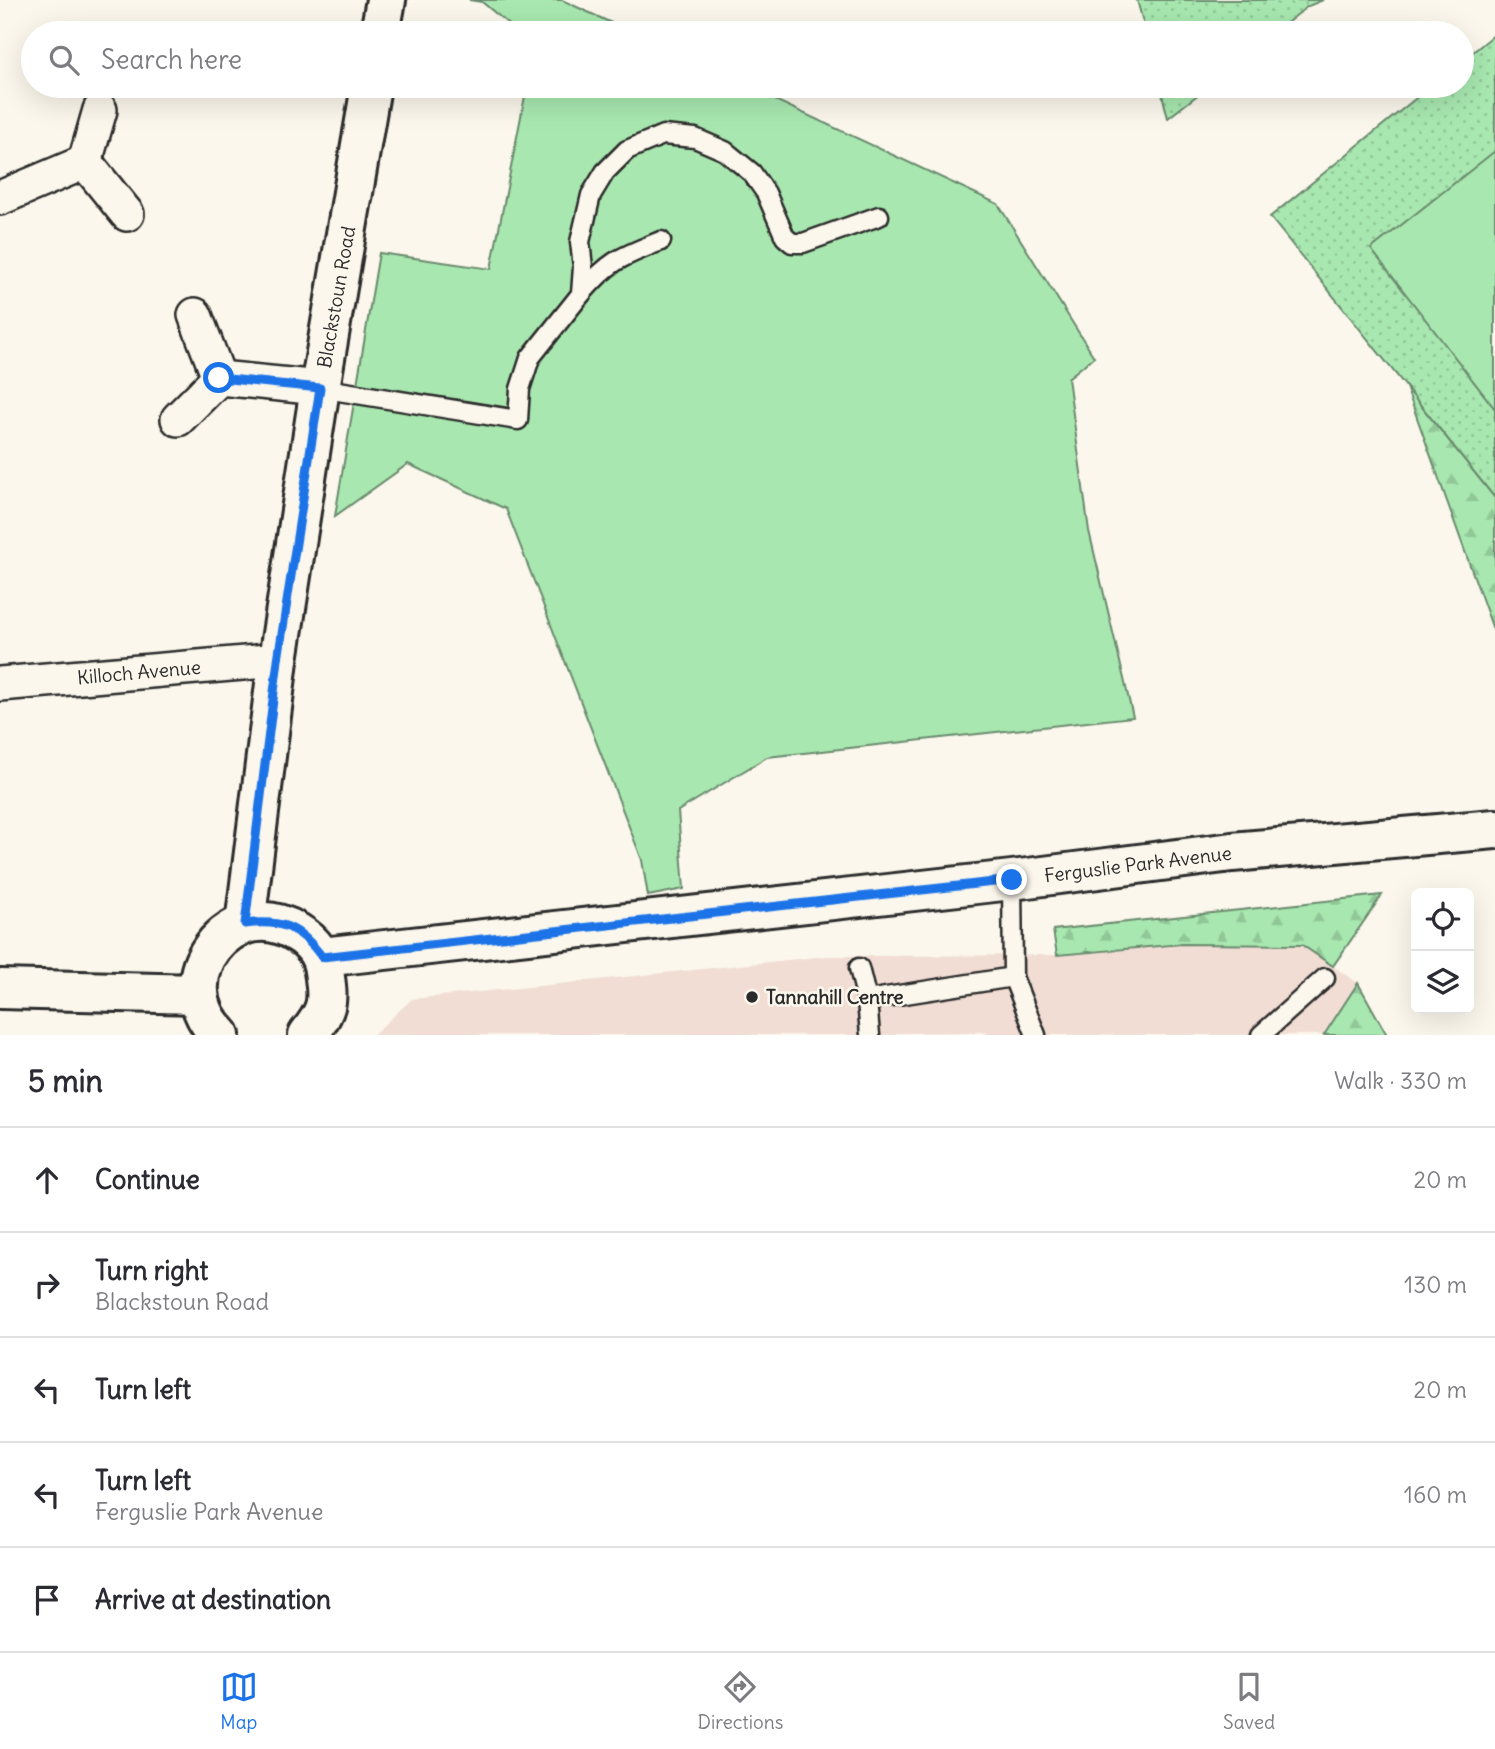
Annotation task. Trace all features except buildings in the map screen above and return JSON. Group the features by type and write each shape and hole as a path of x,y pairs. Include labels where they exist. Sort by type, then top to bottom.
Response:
{"street":[{"path":"382,21 386,0"},
{"name":"Blackstoun Road","path":"245,924 278,660 369,98"},
{"path":"85,162 100,110"},
{"path":"0,198 85,162"},
{"path":"85,162 127,214"},
{"path":"195,315 219,378"},
{"path":"219,378 320,388"},
{"path":"178,419 219,378"},
{"name":"Killoch Avenue","path":"0,684 278,660"},
{"name":"Ferguslie Park Avenue","path":"322,957 1012,880 1232,852 1495,829"},
{"path":"220,1035 210,1025 198,994 200,971 209,950 225,934 245,924 267,921 289,926 308,939 322,957 328,997 322,1018 308,1035"},
{"path":"0,989 198,994"}],"lane":[{"path":"581,294 583,267 580,242 592,195 605,172 628,150 663,135 695,138 724,151 752,173 766,194 785,237 792,243 803,243 879,216"},
{"path":"320,388 518,419 520,389 530,358 581,294 611,263 661,241"},
{"path":"1012,880 1013,977 1037,1035"},
{"path":"859,968 867,1000 870,1035"},
{"path":"867,1000 1013,977"},
{"path":"1261,1035 1325,978"}],"shaded area":[{"path":"1182,944 1302,945 1358,983 1324,1035 988,1035 987,1032 896,1035 373,1035 412,999 827,956 1057,955"}],"green space":[{"path":"469,0 562,0 607,21 505,21 482,2"},
{"path":"1137,0 1323,0 1308,6 1289,21 1143,21"},
{"path":"1495,34 1495,498 1270,217 1416,98 1474,98 1474,51"},
{"path":"525,98 771,98 998,204 1094,357 1068,378 1089,531 1133,717 767,757 678,811 684,889 648,896 642,860 506,509 408,464 335,516 379,253 491,269"},
{"path":"1163,98 1194,98 1168,118"},
{"path":"1495,151 1495,409 1371,249"},
{"path":"1406,387 1495,498 1495,635"},
{"path":"1382,895 1333,966 1302,945 1182,944 1057,955 1053,930"},
{"path":"1358,983 1387,1035 1324,1035"}],"place":[{"name":"Tannahill Centre","path":"752,997"}],"route":[{"path":"219,378 320,388 278,660 245,924 267,921 289,926 308,939 322,957 1012,880"}]}
